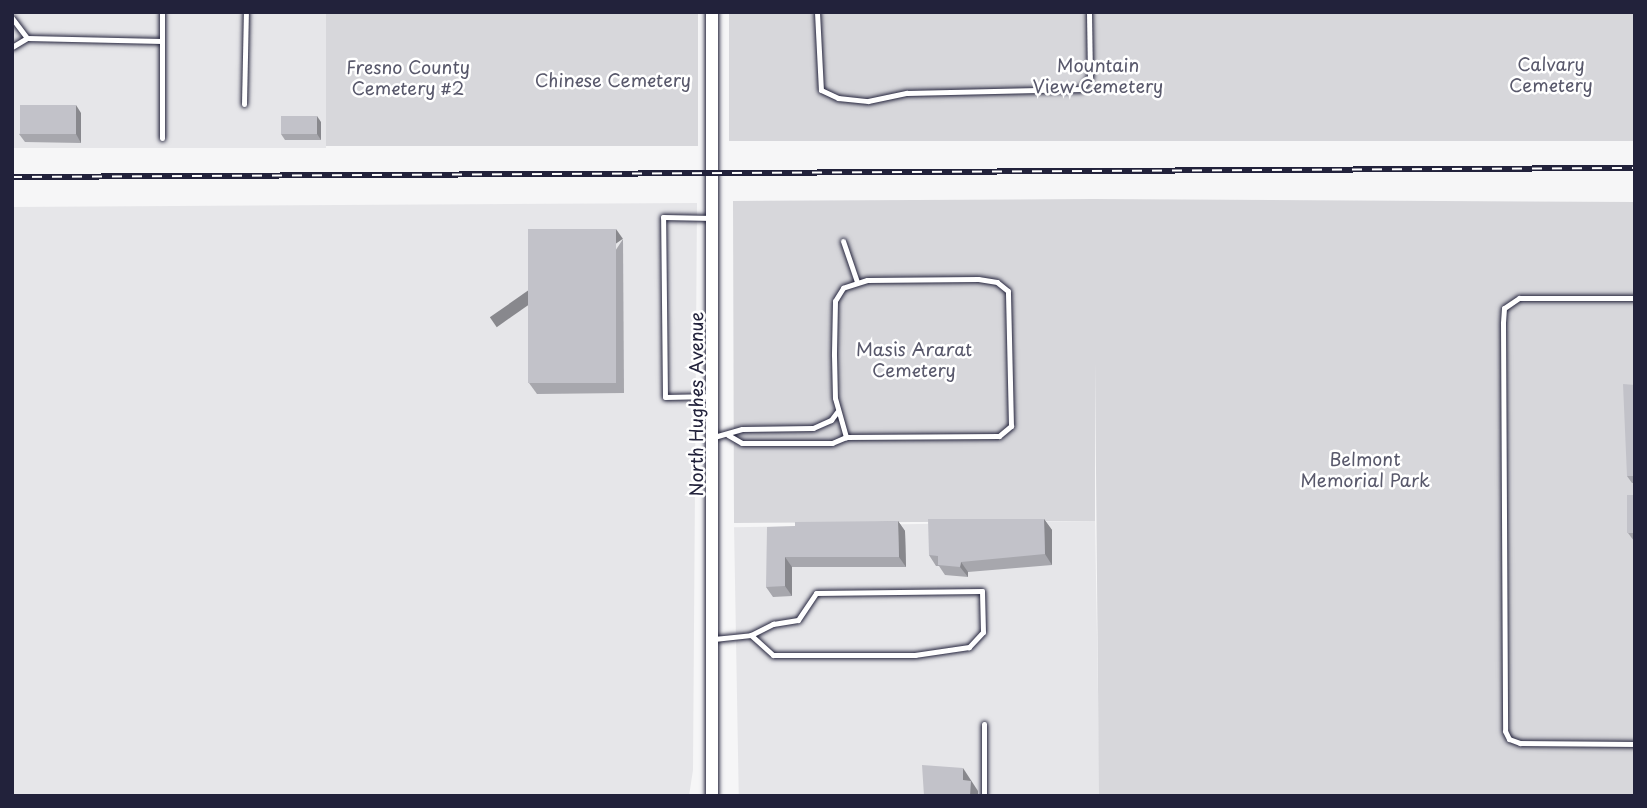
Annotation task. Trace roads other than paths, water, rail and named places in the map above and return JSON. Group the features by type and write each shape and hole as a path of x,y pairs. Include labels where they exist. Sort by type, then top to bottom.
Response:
{"street":[{"name":"North Hughes Avenue","path":"712,12 712,796"},
{"path":"705,796 712,749"}],"lane":[{"path":"162,12 162,138"},
{"path":"244,104 246,12"},
{"path":"817,12 821,90 838,98 868,101 907,93 1081,89 1090,77 1089,12"},
{"path":"12,18 27,38"},
{"path":"12,47 27,38 162,41"},
{"path":"713,218 663,217 665,397 714,396"},
{"path":"843,242 857,282"},
{"path":"728,435 742,443 832,443 846,437 976,439 999,436 1011,426 1008,291 997,282 978,279 857,282 843,288 835,301 837,412 846,437"},
{"path":"1635,298 1508,301 1503,308 1503,364 1505,731 1509,739 1520,743 1635,744"},
{"path":"714,437 742,429 813,428 831,420 837,412"},
{"path":"714,639 751,635 772,624 798,620 817,593 982,591 983,632 969,647 915,654 773,655 751,635"},
{"path":"984,724 984,796"}],"railway":[{"path":"12,177 1635,168"}],"park label":[{"name":"Calvary Cemetery","path":"1551,75"},
{"name":"Mountain View Cemetery","path":"1098,76"},
{"name":"Fresno County Cemetery #2","path":"408,78"},
{"name":"Chinese Cemetery","path":"613,80"},
{"name":"Masis Ararat Cemetery","path":"914,360"},
{"name":"Belmont Memorial Park","path":"1365,470"}]}
